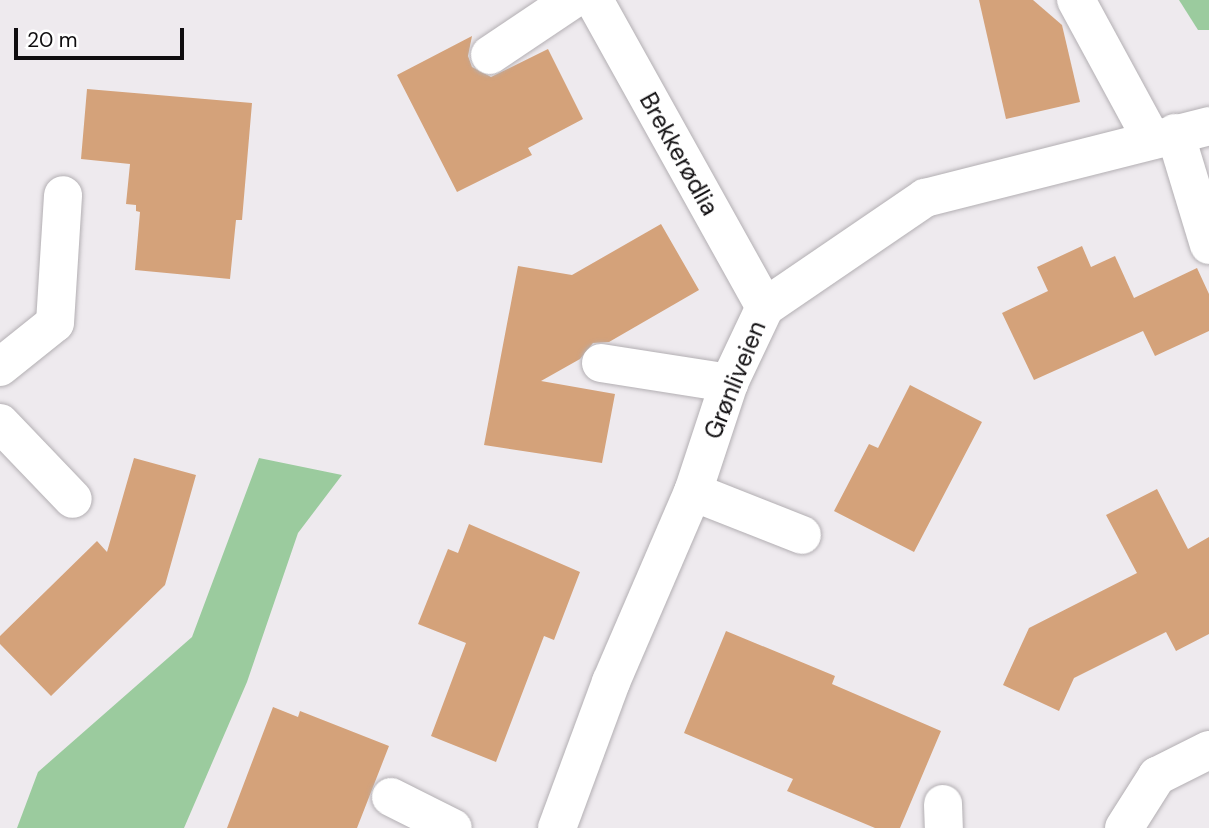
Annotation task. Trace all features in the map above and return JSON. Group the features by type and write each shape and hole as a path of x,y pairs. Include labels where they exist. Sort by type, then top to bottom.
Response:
{"street":[{"path":"490,55 572,0"},
{"name":"Brekkerødlia","path":"594,0 765,307"},
{"path":"1076,0 1178,132 1209,245"},
{"name":"Grønliveien","path":"557,828 611,682 693,492 729,383 765,307 925,198 1178,132"},
{"path":"0,367 55,323 63,195"},
{"path":"601,363 729,383"},
{"path":"0,423 74,499"},
{"path":"693,492 802,535"},
{"path":"1124,828 1157,776 1209,750"},
{"path":"391,797 453,828"}],"green space":[{"path":"1179,0 1209,0 1209,30 1198,30"},
{"path":"259,458 342,475 298,533 247,682 184,828 17,828 38,772 192,637"}],"building":[{"path":"979,0 1033,0 1062,25 1080,102 1006,119"},
{"path":"472,36 468,56 472,67 491,77 548,49 583,119 528,148 532,155 457,192 397,75"},
{"path":"87,89 252,103 242,220 236,220 230,279 135,270 140,212 136,211 136,205 126,204 130,164 81,159"},
{"path":"661,224 699,290 609,342 593,343 580,359 541,381 615,394 602,463 484,445 518,266 572,275"},
{"path":"1082,246 1091,267 1115,256 1134,298 1197,268 1209,294 1209,331 1155,356 1143,331 1034,380 1002,313 1048,291 1037,267"},
{"path":"910,385 982,422 914,552 834,511 869,444 878,448"},
{"path":"134,458 196,475 165,585 51,696 0,644 0,636 97,541 107,552"},
{"path":"1157,489 1188,549 1209,537 1209,634 1176,651 1166,632 1074,678 1059,711 1003,685 1029,628 1137,573 1106,515"},
{"path":"469,524 580,572 554,640 544,636 496,762 431,736 466,643 418,624 448,549 458,553"},
{"path":"726,631 835,676 832,684 941,731 900,828 875,828 787,791 793,779 684,733"},
{"path":"273,707 298,717 300,711 389,746 357,828 227,828"}]}
